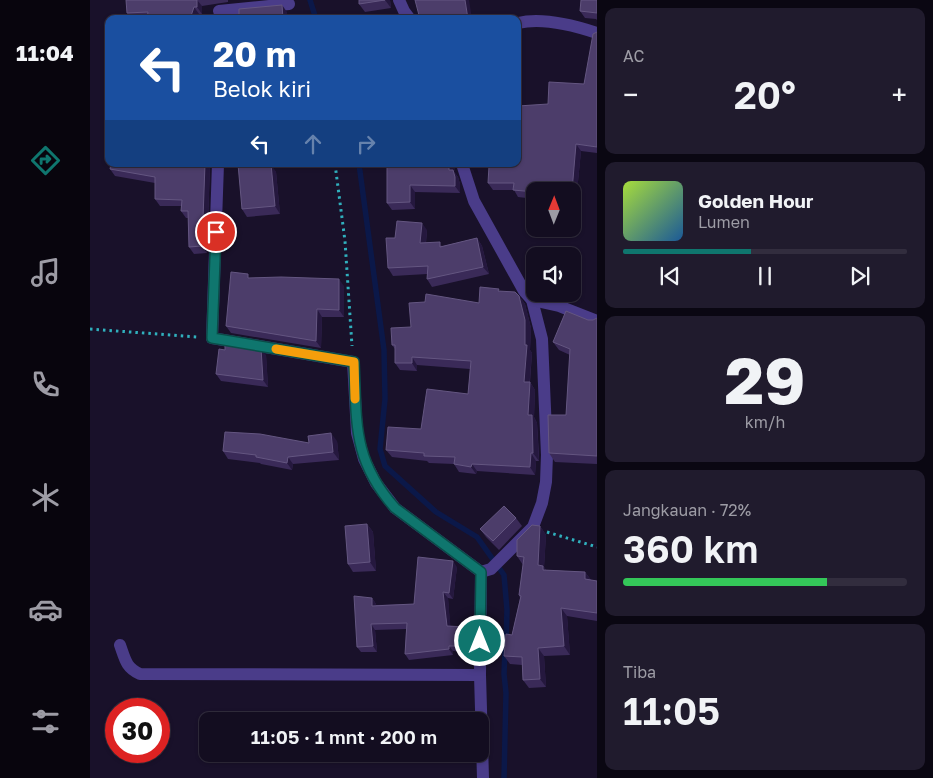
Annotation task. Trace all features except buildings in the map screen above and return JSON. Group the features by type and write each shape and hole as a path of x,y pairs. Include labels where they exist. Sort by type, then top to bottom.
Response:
{"street":[{"path":"399,0 407,15"},
{"path":"219,10 289,4"},
{"path":"521,23 543,22 579,27 597,32"},
{"path":"218,167 212,338 354,362 357,433 364,459 376,483 395,508 486,570"},
{"path":"463,167 474,201 526,293"},
{"path":"483,778 480,676 486,570 510,551 533,527 542,503 546,482 547,455 542,339 533,302"},
{"path":"543,302 597,321"},
{"path":"120,645 127,666 132,671 140,674 480,676"}],"path":[{"path":"335,167 345,241 354,362"},
{"path":"90,329 212,338"},
{"path":"533,527 597,547"}],"waterway":[{"path":"310,0 315,15"},
{"path":"359,167 384,350 385,399 380,449 385,466 436,512 477,537 504,575 507,610 506,641"},
{"path":"504,778 505,650"}],"slow traffic":[{"path":"276,349 354,362 355,399"}],"route":[{"path":"216,232 212,338 354,362 357,433 368,470 395,508 481,572 480,641"}]}
